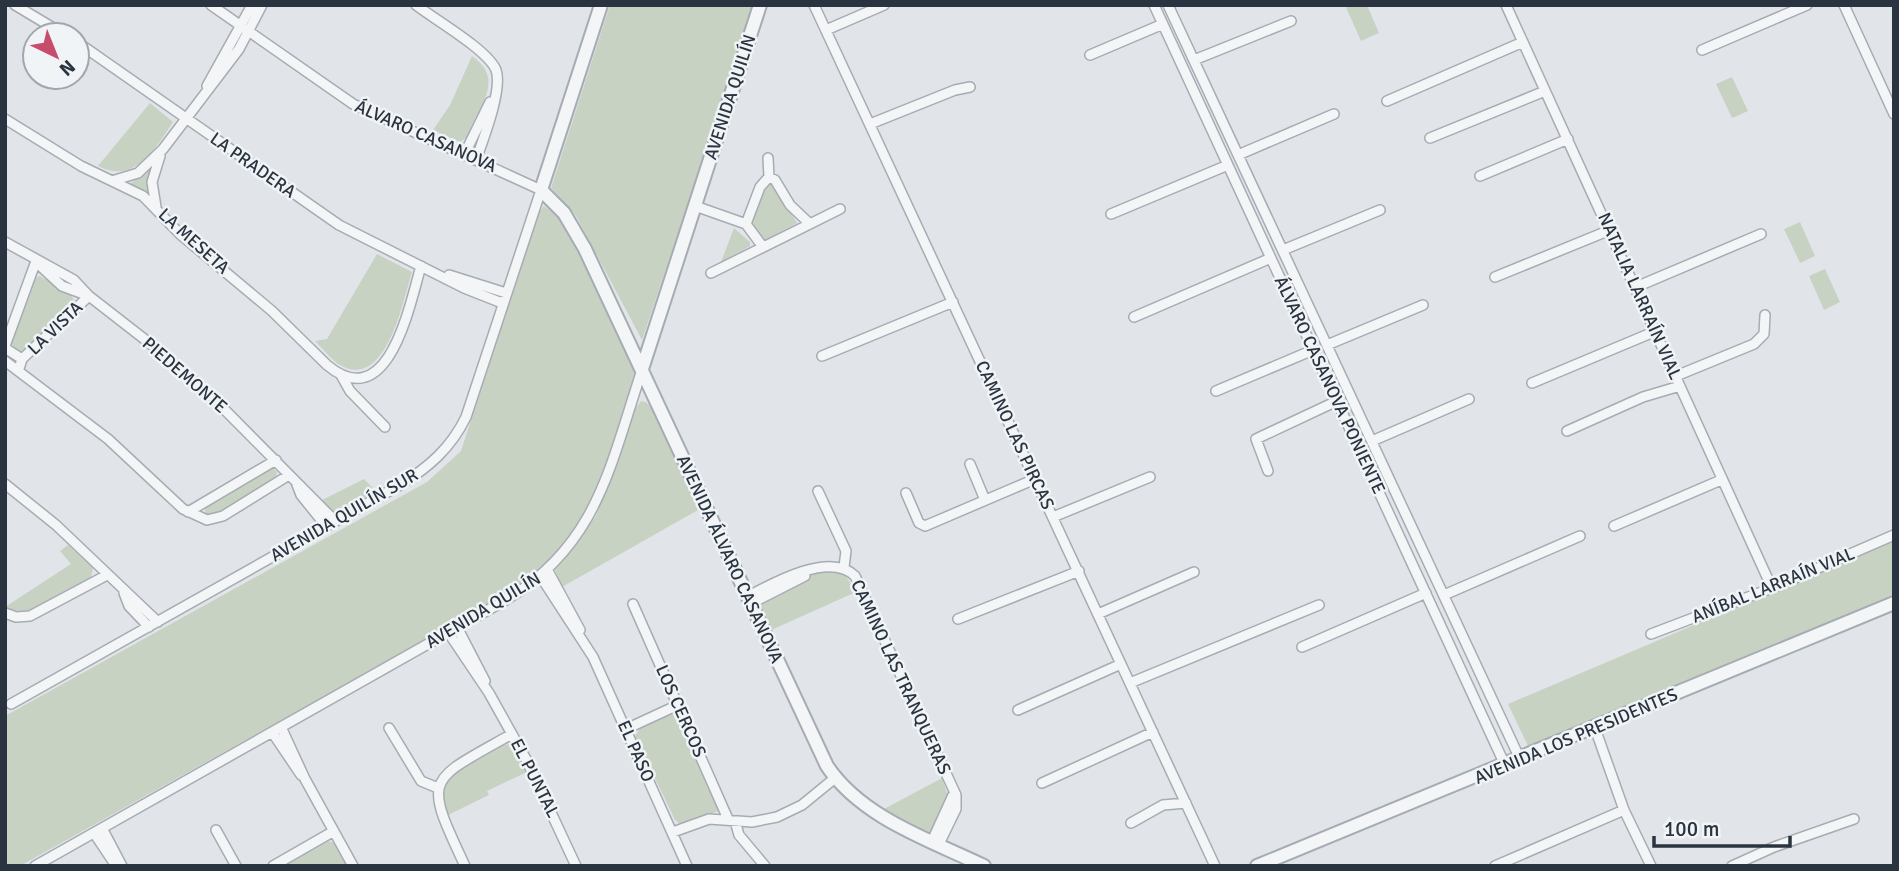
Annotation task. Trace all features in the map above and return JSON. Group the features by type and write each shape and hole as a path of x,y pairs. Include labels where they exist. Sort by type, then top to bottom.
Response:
{"street":[{"path":"15,5 42,21"},
{"name":"ÁLVARO CASANOVA","path":"211,5 353,104 541,190"},
{"path":"203,95 252,5"},
{"path":"110,180 135,175 163,149 250,32 262,5"},
{"path":"416,5 491,62 497,76 476,160"},
{"name":"AVENIDA QUILÍN SUR","path":"11,704 413,477 447,447 466,417 601,5"},
{"name":"AVENIDA QUILÍN","path":"35,866 453,629 544,574 579,536 598,502 760,5"},
{"name":"CAMINO LAS PIRCAS","path":"814,5 1215,866"},
{"path":"826,30 884,5"},
{"name":"ÁLVARO CASANOVA PONIENTE","path":"1154,5 1505,765"},
{"name":"ÁLVARO CASANOVA PONIENTE","path":"1168,5 1520,759"},
{"name":"NATALIA LARRAÍN VIAL","path":"1506,5 1772,588"},
{"path":"1702,50 1807,5"},
{"path":"1844,5 1894,114"},
{"path":"1194,60 1291,21"},
{"path":"1090,55 1163,24"},
{"path":"1169,37 1181,32"},
{"path":"1387,101 1522,42"},
{"name":"LA PRADERA","path":"91,52 339,225 421,266 504,298"},
{"path":"870,124 955,90 970,87"},
{"path":"1430,138 1545,91"},
{"path":"464,155 494,94"},
{"path":"1238,155 1334,114"},
{"name":"LA MESETA","path":"5,119 81,166 139,194 181,234 243,285 327,365 341,374 356,397 385,427"},
{"path":"1480,176 1568,139"},
{"path":"157,209 152,182 163,149"},
{"path":"747,224 760,187 769,177 768,158"},
{"path":"1111,214 1228,165"},
{"path":"769,177 775,180 790,205 810,224"},
{"name":"AVENIDA ÁLVARO CASANOVA","path":"541,190 564,213 579,235 818,750 835,778 871,809 984,866"},
{"path":"695,206 747,224 763,247"},
{"path":"711,273 840,209"},
{"path":"1283,250 1380,210"},
{"path":"1495,277 1609,230"},
{"path":"1636,287 1761,234"},
{"name":"PIEDEMONTE","path":"5,242 36,261 62,286 89,296 178,367 335,521"},
{"path":"1134,317 1271,258"},
{"name":"LA VISTA","path":"22,359 5,347 36,261"},
{"path":"341,374 359,377 381,368 392,355 421,266"},
{"name":"LA VISTA","path":"19,369 22,359 89,296"},
{"path":"1293,306 1306,300"},
{"path":"822,356 953,302"},
{"path":"1327,345 1423,305"},
{"path":"1676,376 1754,344 1764,334 1765,315"},
{"path":"1532,383 1656,331"},
{"path":"1216,391 1314,350"},
{"path":"5,361 108,439 188,512 206,520 218,518 293,479"},
{"path":"356,397 354,387 359,377"},
{"path":"1567,431 1643,397 1680,386"},
{"path":"1372,441 1469,399"},
{"path":"1268,471 1256,439 1337,401"},
{"path":"188,512 275,460"},
{"path":"970,464 985,500"},
{"path":"1053,517 1150,477"},
{"name":"PIEDEMONTE","path":"293,479 301,495 326,526"},
{"path":"906,493 917,519 925,526 1035,479"},
{"path":"1614,526 1721,480"},
{"path":"5,484 56,525 124,593 131,608 153,625"},
{"name":"CAMINO LAS TRANQUERAS","path":"818,491 846,551 844,567"},
{"name":"ANÍBAL LARRAÍN VIAL","path":"1651,634 1772,588 1894,535"},
{"path":"1444,594 1580,536"},
{"name":"CAMINO LAS TRANQUERAS","path":"748,600 830,565 844,567 860,587 954,790 956,809 935,843"},
{"path":"958,619 1079,571"},
{"path":"1098,614 1194,572"},
{"name":"EL PASO","path":"544,574 582,639 626,729 687,866"},
{"path":"5,613 16,617 30,616 107,575"},
{"path":"1303,647 1426,593"},
{"name":"AVENIDA LOS PRESIDENTES","path":"1256,866 1894,603"},
{"name":"LOS CERCOS","path":"633,604 739,835 765,866"},
{"path":"1130,683 1319,605"},
{"path":"1443,630 1457,623"},
{"name":"EL PUNTAL","path":"453,629 512,734 576,866"},
{"path":"1018,710 1121,664"},
{"path":"626,729 678,705"},
{"path":"389,728 421,781 438,788"},
{"path":"276,729 353,866"},
{"path":"1042,783 1153,732"},
{"path":"465,866 439,810 438,788 451,769 512,734"},
{"path":"1597,734 1625,810 1651,866"},
{"path":"673,832 702,821 760,821 785,814 809,800 835,778"},
{"path":"1132,824 1163,805 1186,803"},
{"path":"1495,866 1625,810"},
{"path":"1732,866 1774,847 1854,819"},
{"path":"216,830 236,866"},
{"path":"98,831 116,866"},
{"path":"98,831 122,866"},
{"path":"273,866 334,831"}],"green space":[{"path":"610,5 755,5 642,340 576,216 551,188"},
{"path":"1345,5 1367,5 1379,33 1361,41"},
{"path":"472,56 482,65 488,84 467,137 460,142 433,130 450,105"},
{"path":"1732,77 1748,111 1732,118 1716,84"},
{"path":"150,103 173,122 151,153 133,168 123,171 111,171 98,166"},
{"path":"147,169 150,170 148,193 130,184"},
{"path":"768,183 774,186 797,223 765,240 758,237 752,225 763,190"},
{"path":"544,206 556,215 570,235 634,370 634,382 602,478 574,531 530,578 498,599 20,866 5,866 5,716 427,482 461,451 539,212"},
{"path":"1800,222 1815,256 1800,263 1784,229"},
{"path":"734,228 750,242 750,246 721,262"},
{"path":"377,254 412,272 390,340 369,366 355,370 338,364 315,341 327,339"},
{"path":"1825,269 1840,302 1824,310 1809,276"},
{"path":"40,276 71,295 75,302 21,353 10,345 34,278"},
{"path":"641,401 653,409 698,510 562,587 555,570 596,516 634,410"},
{"path":"274,469 277,472 276,479 220,514 205,515 205,507 266,470"},
{"path":"364,479 377,492 333,517 320,501"},
{"path":"1894,540 1894,594 1529,748 1508,704"},
{"path":"68,545 93,568 91,577 38,607 16,610 5,607 71,564 60,551"},
{"path":"826,568 843,572 856,592 769,631 757,603"},
{"path":"671,713 677,717 719,811 680,824 675,820 635,736 641,727"},
{"path":"509,744 516,750 527,772 487,791 489,795 446,816 442,792 448,779 474,760"},
{"path":"942,778 948,796 934,831 928,832 884,809"},
{"path":"329,841 335,843 346,864 284,866"}]}
